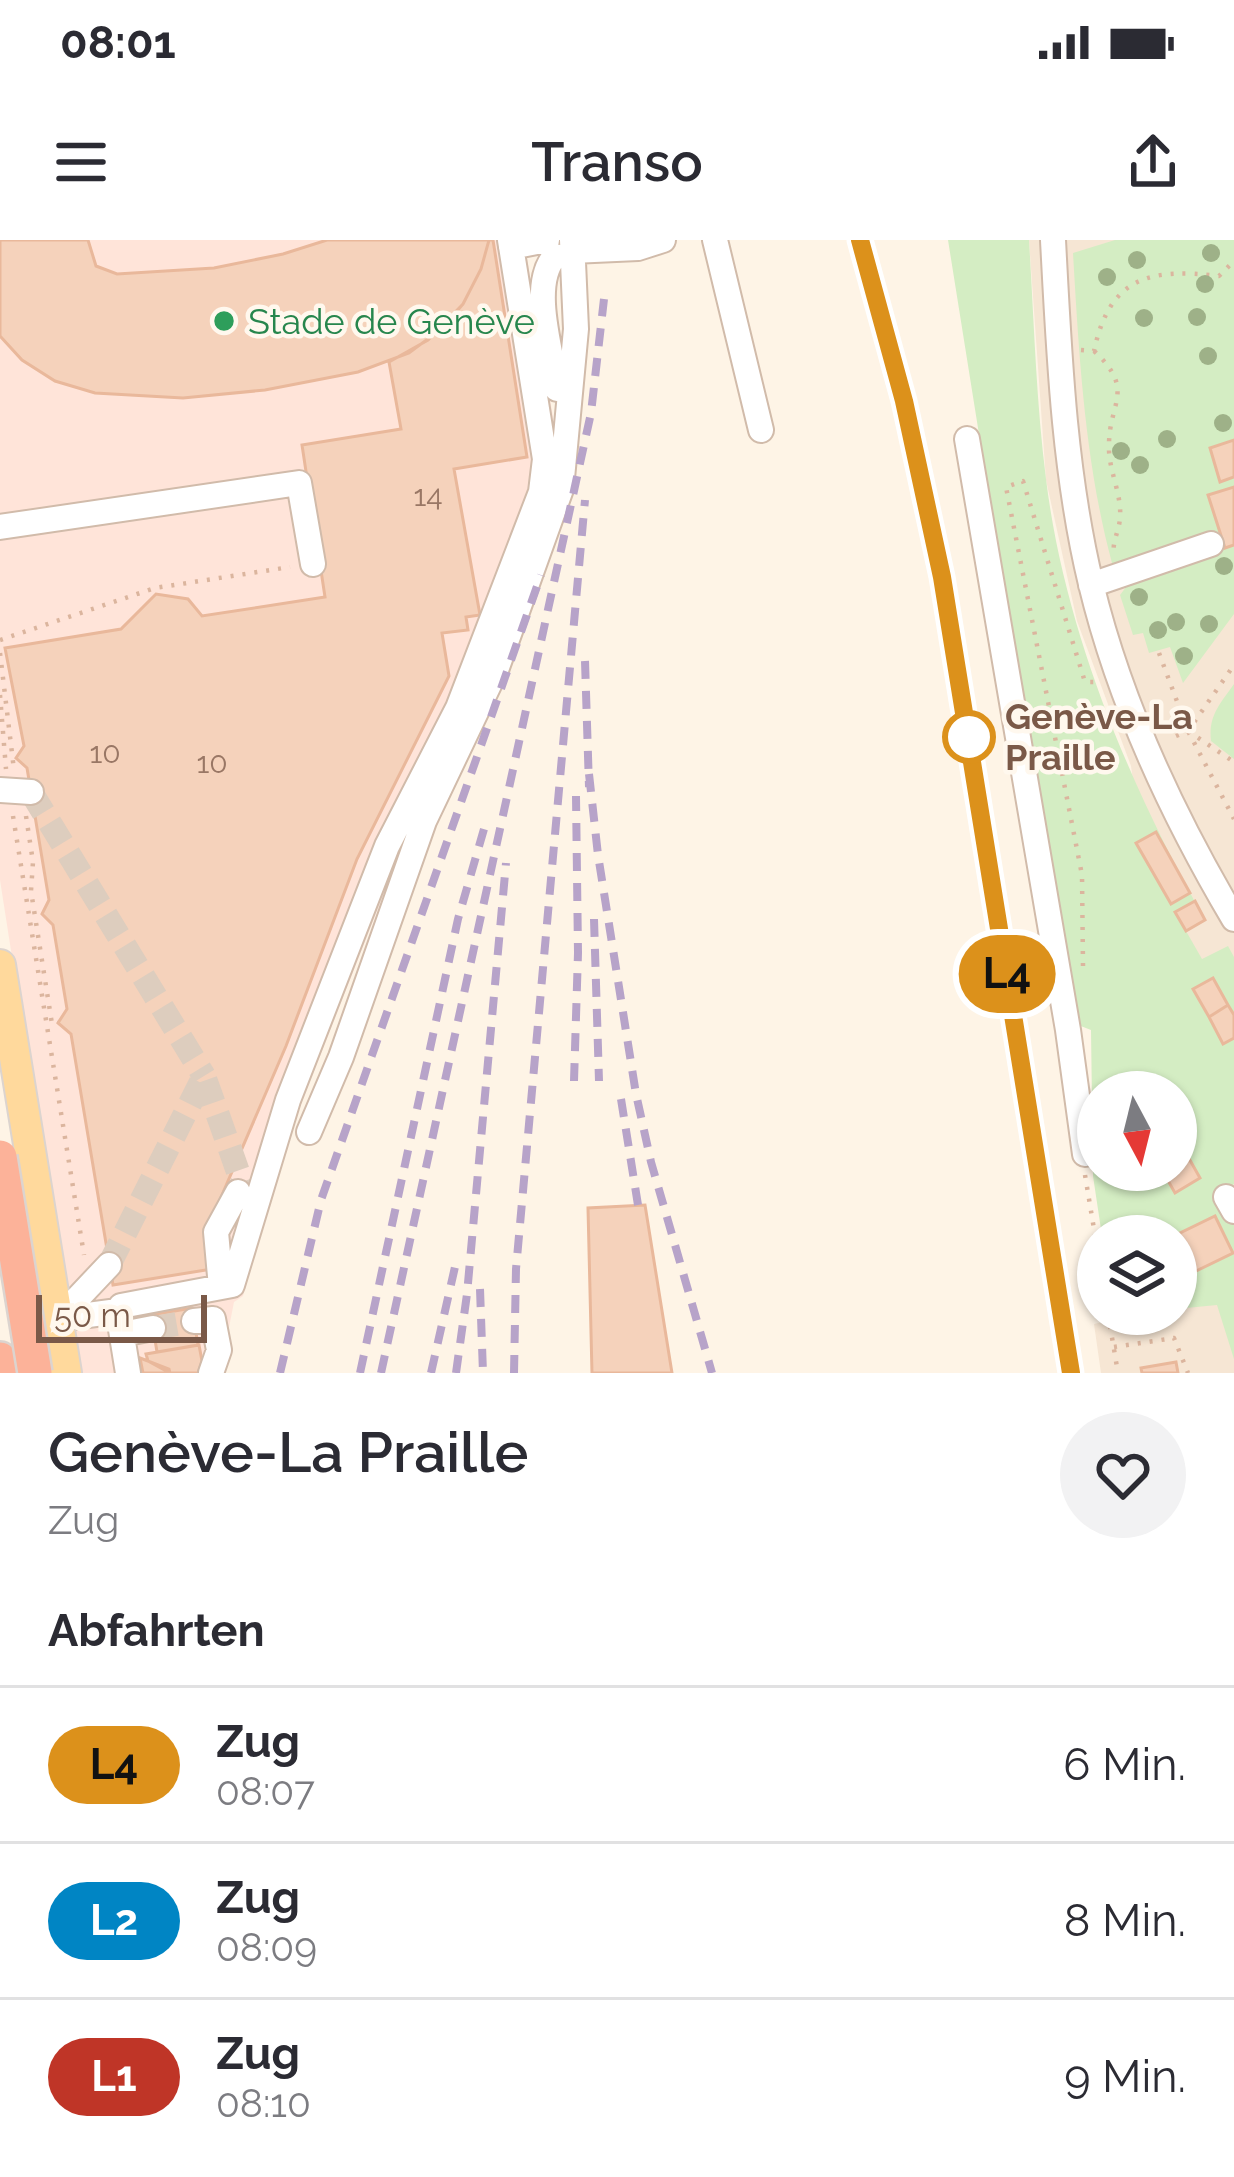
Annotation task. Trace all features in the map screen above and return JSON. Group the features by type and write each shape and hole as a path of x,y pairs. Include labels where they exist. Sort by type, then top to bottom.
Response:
{"highway":[{"path":"0,1157 35,1373"},
{"path":"0,1359 2,1373"}],"main road":[{"path":"0,965 66,1373"},
{"path":"0,1350 37,1344 58,1319"}],"street":[{"path":"128,1373 120,1322 124,1304 232,1285 288,1100 387,846 458,708 542,492 555,390 511,243 638,248 663,240"},
{"path":"715,240 761,430"},
{"path":"1053,240 1076,511 1091,585 1148,748 1234,919"},
{"path":"309,1132 341,1057 424,821 483,702 522,602 566,473 542,292 543,274 562,247"},
{"path":"967,439 1062,989 1077,1104"},
{"path":"0,527 299,483 313,564"},
{"path":"1091,585 1211,544"},
{"path":"221,1287 216,1232 238,1192"},
{"path":"58,1319 109,1265"},
{"path":"58,1319 154,1328"},
{"path":"194,1322 213,1319 219,1350 211,1373"}],"path":[{"path":"1094,351 1107,306 1125,288 1144,277 1184,272 1220,276 1234,261"},
{"path":"1076,350 1094,351 1106,361 1119,386 1108,442 1120,498 1120,524 1112,548 1115,555 1131,561 1134,570"},
{"path":"1083,979 1082,875 1006,488 1023,481 1085,682 1102,683 1120,676"},
{"path":"0,640 156,591 313,564"},
{"path":"0,652 15,791 89,1285"},
{"path":"1159,653 1188,731 1234,819"},
{"path":"1176,736 1188,731 1234,665"},
{"path":"0,695 2,744 34,862 31,891 39,915 52,1024 58,1023"},
{"path":"1188,731 1234,762"},
{"path":"1112,1335 1118,1373"},
{"path":"1114,1347 1174,1338 1188,1373"}],"shaded area":[{"path":"0,240 524,240 562,472 403,845 292,1127 243,1296 234,1302 220,1373 77,1373 0,880"},
{"path":"1029,240 1234,240 1234,1373 1101,1373 1096,1335 1197,1335 1197,1215 1176,1215 1176,1191 1197,1191 1197,1071 1173,1071 1131,766 1077,621 1046,480"}],"green space":[{"path":"948,240 1029,240 1043,449 1068,594 1127,762 1205,920 1186,931 1202,959 1228,946 1234,957 1234,1184 1217,1194 1234,1224 1234,1359 1217,1305 1197,1307 1197,1215 1099,1215 1095,1191 1197,1191 1197,1071 1092,1071 1091,1030 1073,1023"},
{"path":"1115,240 1234,240 1234,614 1183,683 1170,647 1149,653 1143,633 1133,635 1120,595 1129,583 1125,566 1112,563 1089,448 1073,253"},
{"path":"1234,684 1234,759 1211,741 1211,724"}],"building":[{"name":"Stade de Genève","path":"0,240 88,240 96,266 117,274 214,268 327,240 489,240 463,304 444,327 409,353 358,372 265,390 183,398 95,393 55,381 22,360 0,336"},
{"path":"489,240 493,240 527,457 454,469 480,615 466,617 468,630 442,633 449,676 357,859 286,1046 207,1230 212,1269 113,1285 71,1034 58,1023 67,1009 53,925 42,914 49,900 27,768 16,758 24,746 5,648 121,629 156,594 188,599 202,616 325,597 302,445 401,429 389,362 428,340 463,304"},
{"path":"1234,440 1234,477 1220,482 1210,448"},
{"path":"1234,487 1234,545 1225,548 1208,495"},
{"path":"1156,832 1190,893 1171,904 1136,843"},
{"path":"1195,901 1205,920 1186,931 1175,912"},
{"path":"1213,978 1228,1005 1209,1017 1193,989"},
{"path":"1228,1005 1234,1015 1234,1038 1223,1044 1209,1017"},
{"path":"645,1205 672,1373 592,1373 588,1208"},
{"path":"1215,1216 1233,1253 1197,1271 1197,1225"},
{"path":"192,1308 198,1345 157,1352 151,1315"},
{"path":"199,1345 198,1373 170,1373 148,1361 146,1354"},
{"path":"140,1358 169,1369 170,1373 143,1373"},
{"path":"1176,1362 1178,1373 1142,1373 1141,1368"}],"tunnel":[{"path":"31,792 204,1076"},
{"path":"109,1265 204,1076 242,1183 238,1192"},
{"path":"153,1328 194,1321"}],"railway":[{"path":"860,240 903,401 942,577 1071,1373"},
{"path":"381,1373 591,413 604,299"},
{"path":"514,1373 516,1269 585,500"},
{"path":"280,1373 321,1200 541,575"},
{"path":"585,661 589,787"},
{"path":"589,774 636,1094 712,1373"},
{"path":"574,1081 576,796"},
{"path":"360,1373 458,919 484,829"},
{"path":"456,1373 506,863"},
{"path":"594,919 599,1081"},
{"path":"621,1099 638,1205"},
{"path":"431,1373 457,1258"},
{"path":"480,1289 483,1373"}],"train":[{"name":"L4","path":"860,240 904,401 942,577 1071,1373"}],"place":[{"name":"Stade de Genève","path":"224,321"},
{"name":"Genève-La Praille","path":"969,737"}]}
